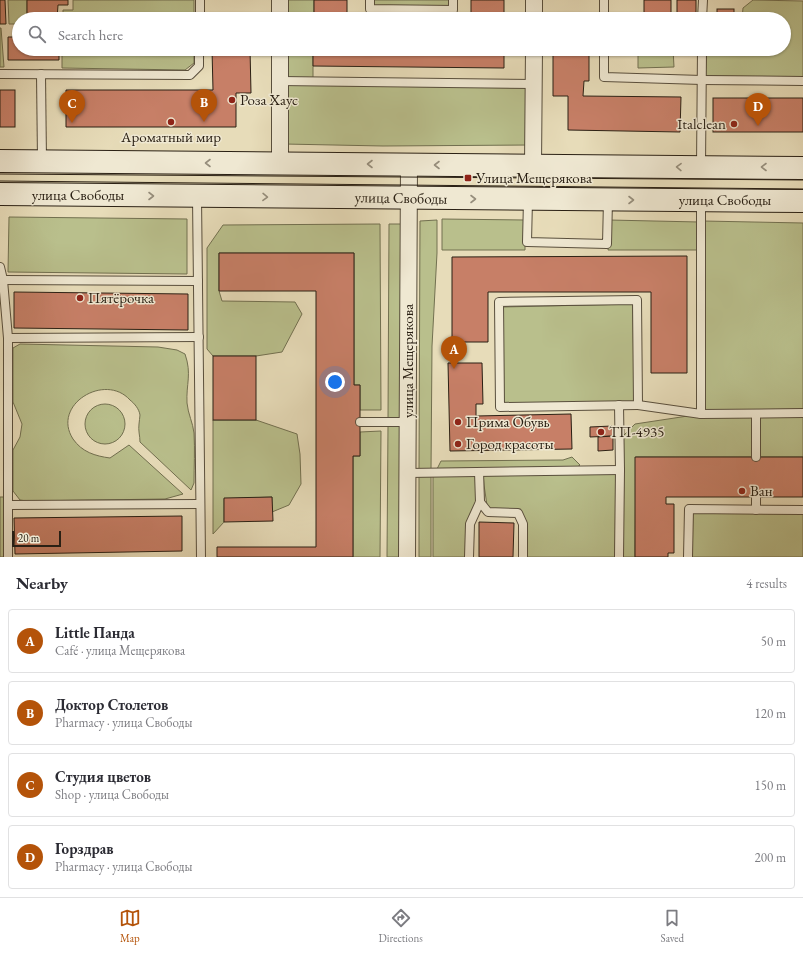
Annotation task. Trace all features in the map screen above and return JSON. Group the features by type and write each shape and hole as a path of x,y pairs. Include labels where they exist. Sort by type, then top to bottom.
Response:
{"main road":[{"path":"0,161 803,168"},
{"name":"улица Свободы","path":"0,194 803,201"}],"street":[{"path":"280,0 280,12"},
{"path":"534,0 534,12"},
{"path":"280,56 280,164"},
{"path":"533,165 534,56"},
{"name":"улица Мещерякова","path":"407,557 409,165"}],"lane":[{"path":"200,0 200,12"},
{"path":"370,0 370,8 453,10 453,0"},
{"path":"604,0 604,12"},
{"path":"702,0 702,12"},
{"path":"0,74 190,75 199,66 199,56"},
{"path":"604,56 604,77 803,81"},
{"path":"701,167 702,56"},
{"path":"41,74 42,162"},
{"path":"280,81 534,84"},
{"path":"197,196 201,557"},
{"path":"528,199 527,242 607,244 608,200"},
{"path":"701,200 701,414"},
{"path":"0,267 3,280 8,338 8,557"},
{"path":"3,280 198,281"},
{"path":"638,405 637,300 499,302 500,407 638,405 701,414 803,413"},
{"path":"8,338 199,337"},
{"path":"619,405 619,557"},
{"path":"756,414 756,457"},
{"path":"360,422 408,422"},
{"path":"408,473 620,470"},
{"path":"469,557 470,524 480,502 479,472"},
{"path":"756,497 756,510"},
{"path":"480,502 488,512 518,514 523,524 523,557"},
{"path":"8,505 200,504"},
{"path":"688,557 689,509 803,510"}],"green space":[{"path":"8,0 27,0 27,12 12,12 12,24 9,24"},
{"path":"73,0 194,0 194,12 63,12 63,10 73,10"},
{"path":"283,0 314,0 314,12 283,12"},
{"path":"372,0 451,0 451,8 372,6"},
{"path":"753,0 803,1 803,77 705,76 706,56 791,56 791,12 743,12 743,8"},
{"path":"1,28 4,67 0,67"},
{"path":"62,56 194,56 194,63 185,70 62,68"},
{"path":"283,56 313,56 313,79 283,79"},
{"path":"638,56 673,56 674,67 638,68"},
{"path":"284,85 530,88 530,145 383,146 284,144"},
{"path":"9,217 187,219 187,274 8,272"},
{"path":"442,219 525,220 525,250 442,250"},
{"path":"437,220 437,253 432,346 431,471 419,470 420,221"},
{"path":"609,220 699,222 699,250 608,250"},
{"path":"703,221 803,223 803,457 636,457 635,557 523,557 518,513 488,512 483,472 620,470 624,435 635,424 701,414"},
{"path":"380,224 381,410 360,410 360,385 354,385 354,253 219,253 219,291 222,301 295,302 302,314 282,352 256,356 213,356 207,349 207,248 223,225"},
{"path":"389,224 406,224 405,419 388,419"},
{"path":"633,304 634,402 503,403 503,307"},
{"path":"20,344 158,347 177,350 185,354 188,367 187,403 194,439 194,483 191,490 140,442 140,415 135,405 119,392 107,390 95,391 84,396 75,404 69,415 68,426 73,439 80,447 89,453 110,458 129,445 183,494 165,499 20,500 13,491 13,450 20,437 22,424 13,402 13,348"},
{"path":"101,404 109,404 116,407 122,413 125,424 122,435 116,441 109,444 101,444 94,441 88,435 85,428 85,420 88,413 94,407"},
{"path":"213,420 256,420 297,434 300,454 301,484 289,505 272,512 272,497 224,499 224,522 213,534"},
{"path":"388,425 405,425 405,557 387,557"},
{"path":"381,431 380,557 353,557 353,456 360,456 360,432"},
{"path":"572,457 580,465 576,468 436,471 441,461 563,460"},
{"path":"479,472 480,502 470,524 469,557 433,557 433,473"},
{"path":"419,475 431,475 431,557 419,557"},
{"path":"0,497 5,497 4,557 0,557"},
{"path":"689,509 803,510 803,557 688,557"}],"building":[{"path":"0,0 5,0 6,24 0,24"},
{"path":"27,0 68,0 68,5 58,5 58,12 27,12"},
{"path":"314,0 347,0 347,12 314,12"},
{"path":"471,0 504,0 504,12 471,12"},
{"path":"644,0 671,0 671,12 644,12"},
{"path":"677,0 696,0 696,12 677,12"},
{"path":"717,9 734,9 734,12 717,12"},
{"path":"8,37 12,37 12,56 59,56 59,60 8,60"},
{"path":"212,56 250,56 251,93 236,93 236,127 66,127 66,90 213,90"},
{"path":"313,56 504,56 504,68 313,66"},
{"path":"553,56 589,56 589,81 584,81 583,96 681,97 680,132 568,130 568,96 553,96"},
{"path":"0,90 15,90 15,127 0,127"},
{"path":"713,98 803,98 803,132 713,132"},
{"path":"219,253 354,253 354,385 360,385 360,456 353,456 353,557 217,557 217,547 316,547 316,291 219,291"},
{"path":"687,256 687,373 651,373 651,292 488,292 488,342 452,342 452,257"},
{"path":"14,292 188,294 188,330 14,328"},
{"path":"213,356 256,356 256,420 213,420"},
{"path":"448,363 482,363 483,404 476,404 476,416 571,414 572,449 450,451"},
{"name":"ТП-4935","path":"612,426 613,436 590,437 590,427"},
{"path":"613,436 613,450 598,451 598,437"},
{"path":"635,457 803,457 803,497 666,497 666,504 674,504 674,553 668,553 668,557 635,557"},
{"path":"272,497 273,521 224,522 224,498"},
{"path":"182,516 182,551 15,554 14,518"},
{"path":"479,522 514,523 513,557 479,557"}],"tram line":[{"path":"0,174 803,180"},
{"path":"0,181 803,189"}],"place":[{"name":"Роза Хаус","path":"232,100"},
{"name":"Ароматный мир","path":"171,122"},
{"name":"Доктор Столетов","path":"204,122"},
{"name":"Студия цветов","path":"72,123"},
{"name":"Italclean","path":"734,124"},
{"name":"Горздрав","path":"758,126"},
{"name":"Улица Мещерякова","path":"468,178"},
{"name":"Пятёрочка","path":"80,298"},
{"name":"Little Панда","path":"454,369"},
{"name":"Прима Обувь","path":"458,422"},
{"name":"ТП-4935","path":"601,432"},
{"name":"Город красоты","path":"458,444"},
{"name":"Ван","path":"742,491"}]}
